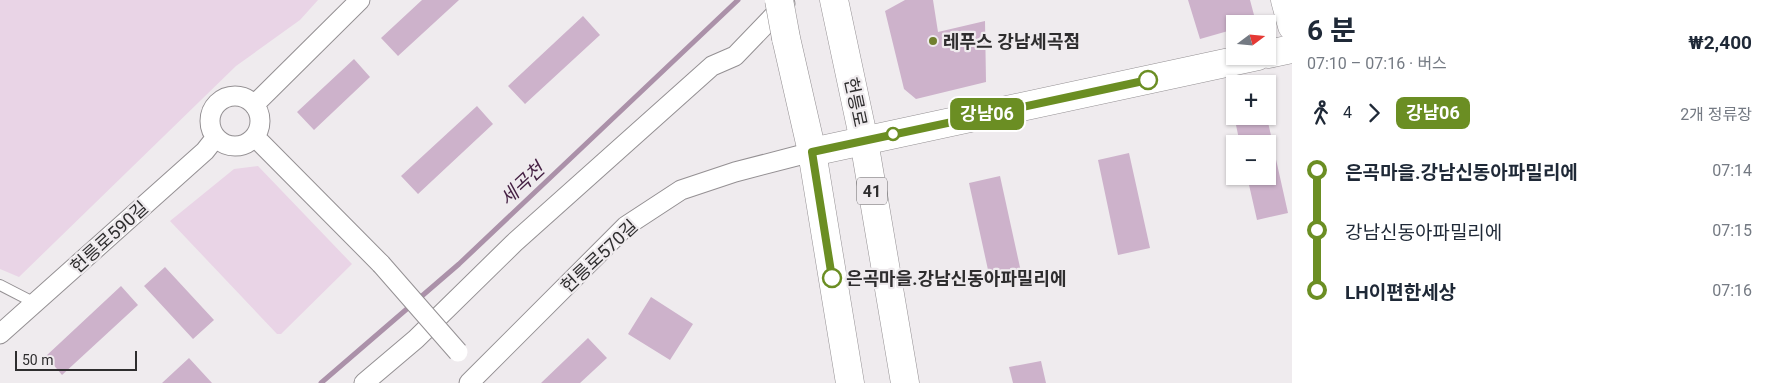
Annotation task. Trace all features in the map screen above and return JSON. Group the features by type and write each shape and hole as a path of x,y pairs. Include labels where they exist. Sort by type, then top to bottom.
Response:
{"main road":[{"path":"779,0 812,152 850,383"},
{"name":"헌릉로","path":"834,0 864,141 905,383"},
{"path":"1285,0 1292,26"},
{"path":"1276,52 1292,49"},
{"path":"812,152 1226,63"}],"street":[{"path":"254,104 360,0"},
{"path":"364,383 416,339 514,243 712,66 735,56 789,0"},
{"path":"231,95 239,96 254,104 260,120 255,137 239,146 223,143 216,137 210,122 213,108 219,101 231,95"},
{"name":"헌릉로590길","path":"0,334 205,152 216,137"},
{"path":"255,137 381,264 458,352 476,380"},
{"name":"헌릉로570길","path":"476,380 626,226 681,190 735,172 812,152"}],"lane":[{"path":"0,285 35,303"}],"shaded area":[{"path":"0,0 318,0 300,20 236,66 19,277 0,269"},
{"path":"258,166 352,264 281,334 277,334 170,221 234,169"}],"building":[{"path":"422,0 459,0 398,56 381,38"},
{"path":"905,0 933,0 938,32 985,21 986,82 916,99 904,89 885,11"},
{"path":"1188,0 1250,0 1254,15 1226,15 1226,32 1200,39"},
{"path":"583,16 600,35 525,104 508,86"},
{"path":"354,59 370,77 314,130 297,112"},
{"path":"477,106 493,124 418,194 401,176"},
{"path":"1236,125 1269,125 1271,135 1238,135"},
{"path":"1129,153 1150,248 1118,255 1098,160"},
{"path":"1276,159 1288,213 1257,220 1249,185 1276,185"},
{"path":"1000,176 1021,272 990,279 969,183"},
{"path":"165,267 214,320 193,339 144,286"},
{"path":"121,286 138,305 62,375 46,356"},
{"path":"651,297 693,324 670,360 628,334"},
{"path":"588,338 607,358 580,383 541,383"},
{"path":"189,358 212,383 162,383"},
{"path":"1041,361 1046,383 1013,383 1009,367"}],"waterway":[{"name":"세곡천","path":"321,383 459,264 738,0"}],"bus line":[{"name":"강남06","path":"832,278 812,152 1148,80"}],"place":[{"name":"레푸스 강남세곡점","path":"933,41"},
{"name":"은곡마을.강남신동아파밀리에","path":"832,278"}]}
